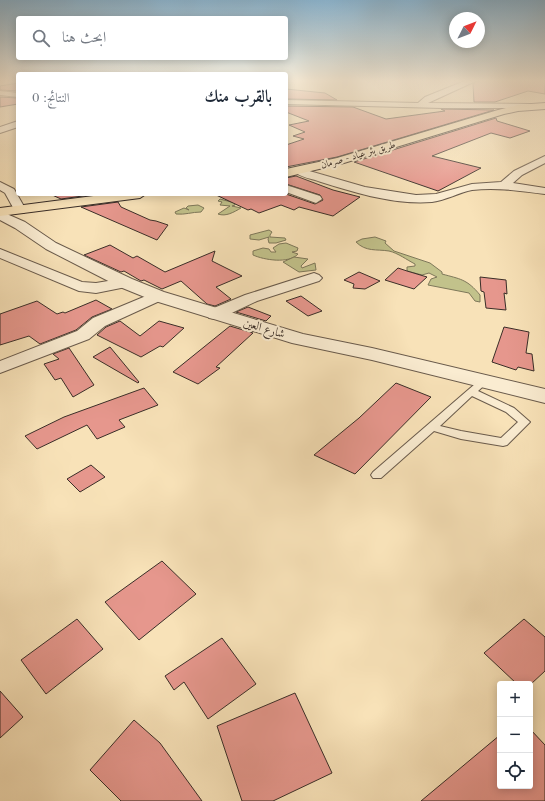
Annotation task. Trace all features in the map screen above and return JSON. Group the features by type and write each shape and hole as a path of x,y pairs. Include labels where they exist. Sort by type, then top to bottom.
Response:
{"highway":[{"name":"طريق بئر عياد - صرمان","path":"288,173 340,161 482,117"},
{"path":"0,212 125,196"}],"street":[{"path":"0,130 16,125"},
{"path":"504,186 518,173 545,159"},
{"path":"299,171 346,185 413,197 430,198 442,196 471,187 504,186 545,191"},
{"path":"0,185 10,191 20,210"},
{"path":"288,189 316,199"},
{"name":"شارع العين","path":"0,215 20,225 51,246 126,283 158,296 299,339 372,354 477,387 545,396"},
{"path":"0,253 79,286 96,288 126,283"},
{"path":"215,314 251,298 314,278"},
{"path":"0,367 83,335 99,322 158,296"}],"lane":[{"path":"377,475 477,387 525,422 503,442 461,436 432,427"}],"green space":[{"path":"220,199 235,203 235,205 232,206 241,208 227,214 218,214 230,206 220,205 222,202 218,201"},
{"path":"198,205 204,208 201,212 176,214 175,212 184,208 189,210 186,208 188,206"},
{"path":"269,230 272,232 270,237 285,238 286,240 276,243 269,243 269,237 259,240 250,239 250,235"},
{"path":"375,237 386,241 385,243 394,251 430,263 442,272 442,274 467,283 480,295 480,302 475,301 469,293 428,285 431,279 437,277 429,273 422,275 407,271 407,267 415,266 415,264 392,252 367,249 356,242 362,239"},
{"path":"286,243 298,248 297,251 292,252 298,254 289,259 283,260 270,260 253,255 253,251 263,248 269,249 271,252 276,252 273,248 279,244"},
{"path":"294,257 308,259 301,266 302,268 315,263 316,270 299,272 283,262"}],"building":[{"path":"300,117 382,117 386,119 398,117 469,117 337,157 288,167 288,144 304,139 293,136 305,132 289,125 309,121"},
{"path":"496,118 497,121 530,131 510,138 491,133 432,156 481,168 438,191 354,162"},
{"path":"296,176 333,190 360,197 333,216 299,207 294,210 281,205 259,213 251,209 248,210 218,196 288,196 288,195 315,204 323,200 320,195 288,185 288,178"},
{"path":"54,196 83,196 61,199"},
{"path":"118,202 121,207 150,220 168,225 157,240 81,207"},
{"path":"110,245 133,258 137,256 165,272 215,251 212,261 242,276 216,287 231,299 215,306 207,304 181,281 162,289 144,280 141,281 124,271 121,272 84,255"},
{"path":"398,268 427,277 414,289 385,280"},
{"path":"359,272 380,281 365,289 353,288 354,284 344,280"},
{"path":"480,277 506,280 507,294 504,293 506,310 486,308 484,292 481,291"},
{"path":"301,296 322,311 308,316 286,301"},
{"path":"96,300 112,309 92,317 76,330 40,344 29,336 0,345 0,314 37,301 57,314 63,312 65,313"},
{"path":"248,307 271,316 266,321 236,312"},
{"path":"120,321 140,336 159,321 184,328 163,347 160,346 141,357 97,335 106,327"},
{"path":"230,326 253,333 216,367 220,368 198,384 173,372"},
{"path":"504,327 529,332 526,353 532,354 534,371 518,367 516,370 492,362"},
{"path":"110,347 139,382 138,383 93,357"},
{"path":"69,348 94,385 73,397 61,378 55,380 44,364 59,359 53,354"},
{"path":"396,383 431,397 355,474 314,455 359,418"},
{"path":"144,388 158,405 119,420 125,427 97,439 87,425 37,449 25,436 64,417"},
{"path":"91,465 105,477 80,492 67,479"},
{"path":"162,561 196,594 139,640 105,602"},
{"path":"77,619 103,649 46,694 21,660"},
{"path":"524,619 545,637 545,671 533,682 514,681 484,653"},
{"path":"222,638 256,684 208,719 184,682 174,690 165,676"},
{"path":"0,691 23,717 0,738"},
{"path":"295,693 332,773 273,801 242,801 217,726"},
{"path":"134,720 160,743 202,801 121,801 90,770"},
{"path":"533,732 545,745 545,801 421,801 497,738 497,789 533,789"}]}
